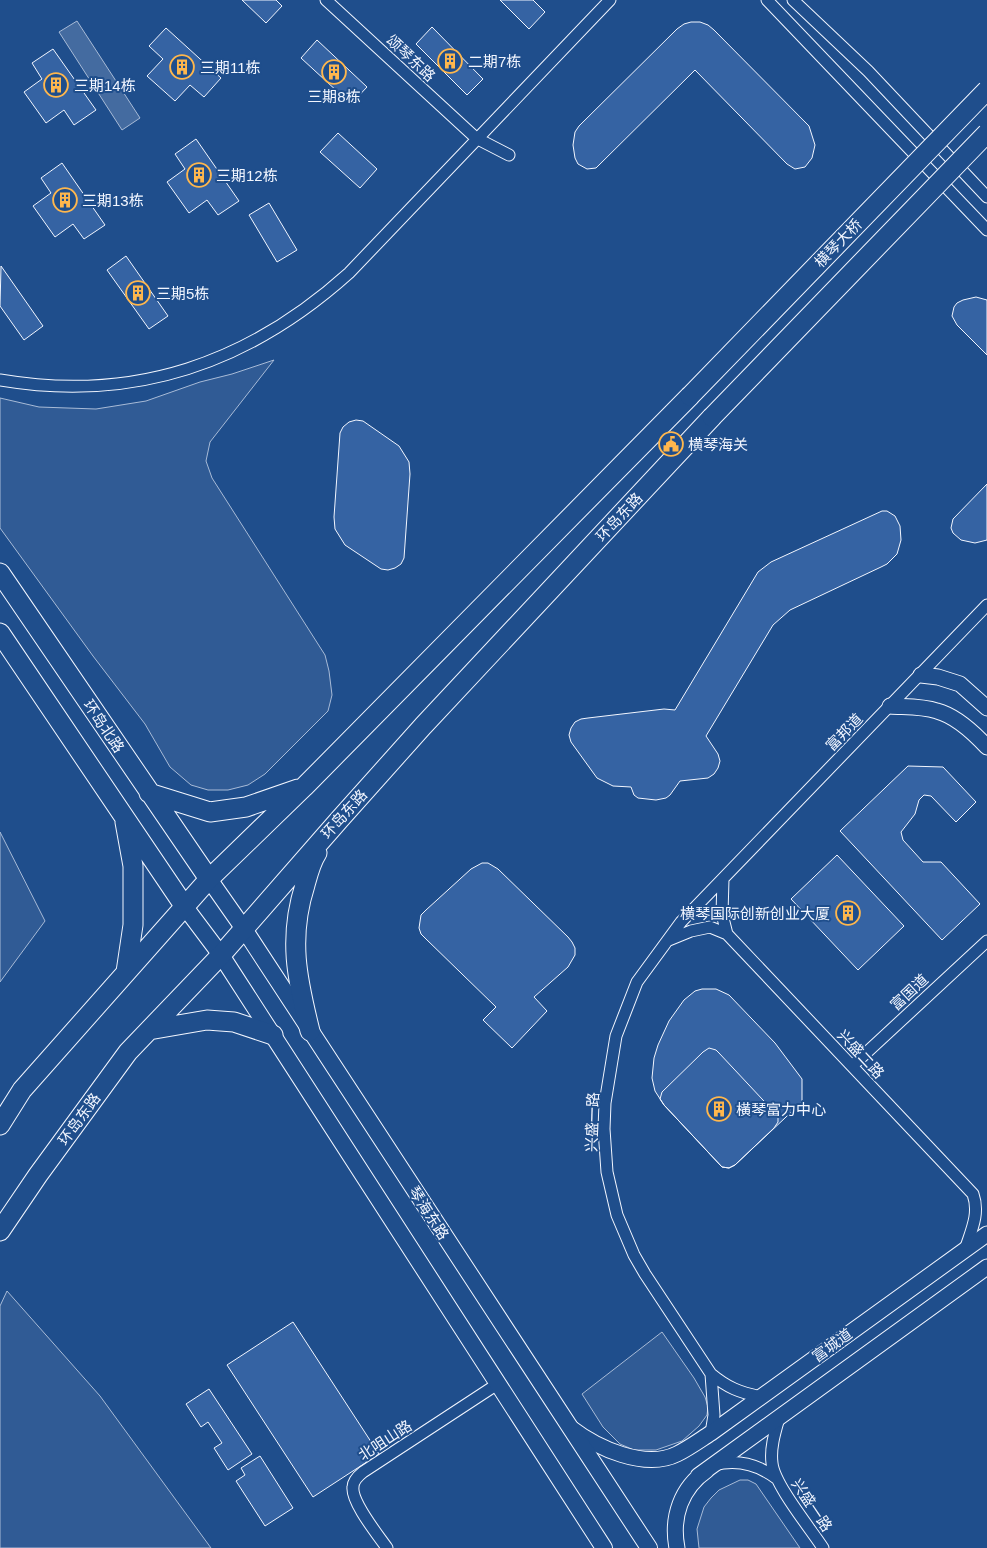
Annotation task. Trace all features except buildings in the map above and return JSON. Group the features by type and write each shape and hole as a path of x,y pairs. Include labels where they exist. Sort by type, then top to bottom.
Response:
{"main road":[{"name":"横琴大桥","path":"304,787 690,396 987,90"},
{"name":"横琴大桥","path":"712,417 987,133"},
{"name":"环岛东路","path":"0,1231 38,1175 128,1052 221,955 423,726 712,417"},
{"name":"环岛北路","path":"0,573 209,879"},
{"path":"0,633 185,907 221,955 604,1548"},
{"path":"149,793 210,812 246,806 304,787"},
{"path":"0,1125 22,1090 209,879 304,787"},
{"path":"123,814 133,866 133,925 126,972"},
{"path":"310,1031 299,988 295,956 295,934 302,894 313,859 339,820"},
{"name":"琴海东路","path":"209,879 244,929 649,1548"},
{"path":"148,1030 207,1020 234,1022 273,1035"}],"street":[{"name":"颂琴东路","path":"326,0 476,138 509,156"},
{"path":"0,380 46,386 74,387 129,382 183,370 235,351 260,338 307,308 349,272 610,0"},
{"path":"767,0 987,230"},
{"path":"793,0 868,71 987,197"},
{"name":"富邦道","path":"723,879 987,605"},
{"path":"921,675 938,677 960,684 987,708"},
{"path":"890,706 938,711 969,729 987,747"},
{"path":"723,879 722,914 727,934"},
{"name":"兴盛一路","path":"711,1374 634,1255 625,1235 615,1208 607,1172 604,1150 605,1103 616,1036 637,982 681,922 723,879"},
{"path":"667,941 680,935 710,927 727,934"},
{"name":"兴盛二路","path":"727,934 973,1194"},
{"name":"富国道","path":"852,1066 987,941"},
{"path":"973,1194 987,1199"},
{"path":"965,1250 976,1216 976,1203 973,1194"},
{"name":"富城道","path":"569,1426 583,1437 615,1452 648,1458 663,1458 677,1454 711,1433 987,1234"},
{"name":"富城道","path":"677,1548 674,1527 678,1508 686,1491 698,1476 985,1269"},
{"path":"711,1374 738,1392 761,1397"},
{"path":"711,1374 714,1415 711,1433"},
{"name":"北咀山路","path":"387,1548 355,1500 352,1485 356,1478 499,1383"},
{"name":"兴盛一路","path":"778,1418 771,1448 772,1464 776,1478 823,1548"},
{"name":"兴盛一路","path":"712,1466 723,1463 746,1463 756,1466 776,1478"}],"shaded area":[{"path":"77,21 140,118 122,130 59,32"},
{"path":"274,360 210,442 206,461 212,478 325,655 332,695 328,711 265,774 248,785 228,790 208,790 191,785 170,767 145,724 0,528 0,398 39,407 96,409 146,401 200,382"},
{"path":"0,832 45,921 0,982"},
{"path":"7,1291 100,1396 211,1548 0,1548 0,1306"},
{"path":"662,1332 705,1397 708,1407 707,1415 699,1426 682,1441 656,1450 634,1450 620,1444 603,1427 582,1394"},
{"path":"740,1480 748,1480 756,1484 800,1548 699,1548 697,1529 704,1507 719,1490"}],"place":[{"name":"二期7栋","path":"450,61"},
{"name":"三期11栋","path":"182,67"},
{"name":"三期8栋","path":"334,72"},
{"name":"三期14栋","path":"56,85"},
{"name":"三期12栋","path":"199,175"},
{"name":"三期13栋","path":"65,200"},
{"name":"三期5栋","path":"138,293"},
{"name":"横琴海关","path":"671,444"},
{"name":"横琴国际创新创业大厦","path":"848,913"},
{"name":"橫琴富力中心","path":"719,1109"}]}
